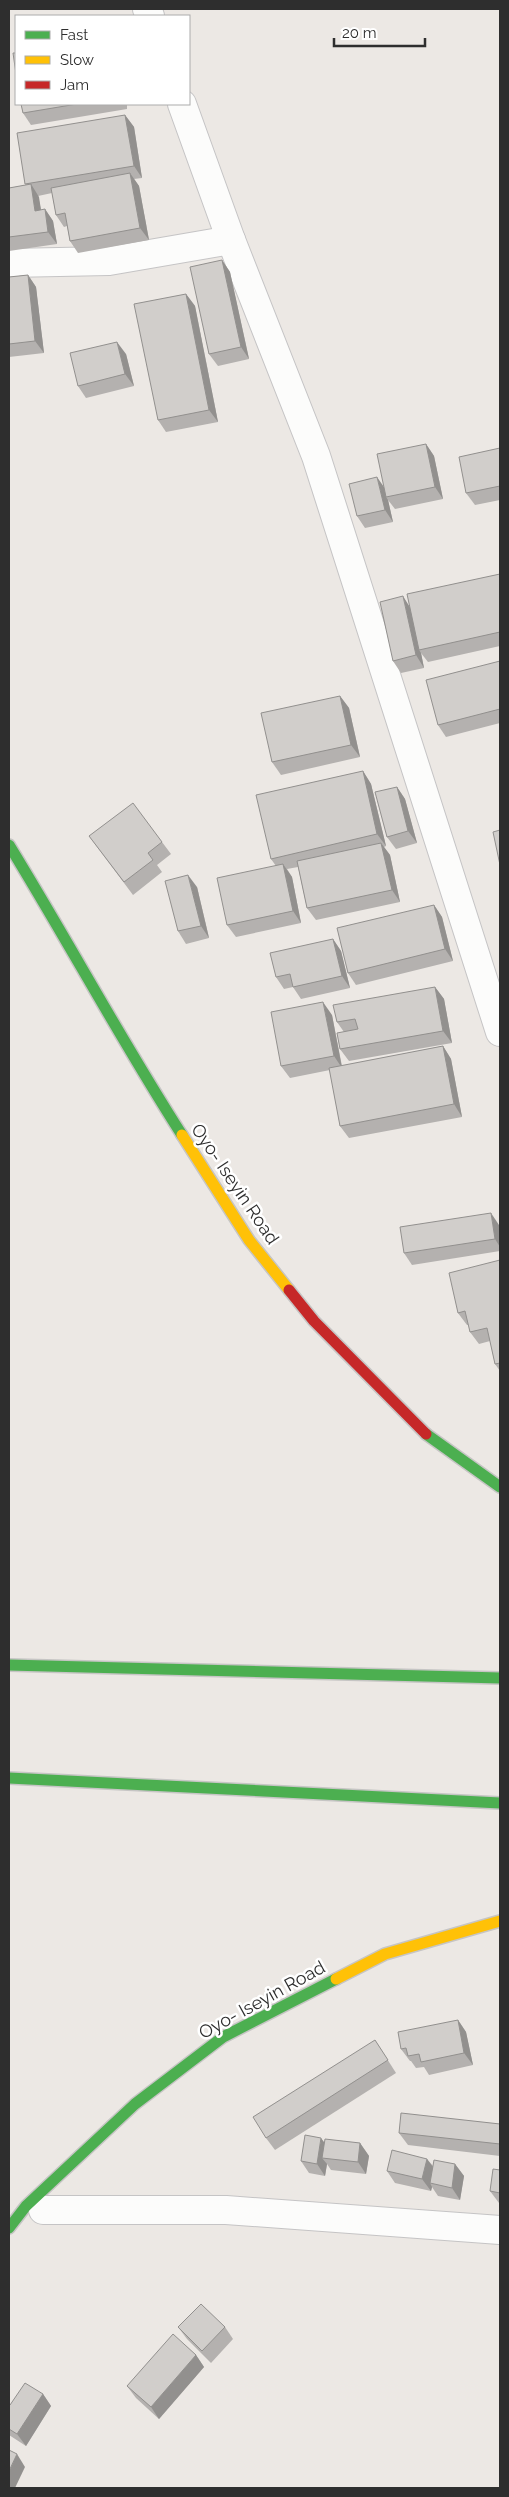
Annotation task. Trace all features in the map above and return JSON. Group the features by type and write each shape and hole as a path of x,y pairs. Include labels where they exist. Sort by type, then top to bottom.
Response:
{"main road":[{"name":"Oyo- Iseyin Road","path":"9,845 65,936 152,1089 249,1240 314,1321 420,1430 500,1487"},
{"path":"9,1665 500,1678"},
{"path":"9,1778 500,1803"},
{"name":"Oyo- Iseyin Road","path":"9,2228 26,2206 135,2104 222,2038 385,1954 500,1921"}],"street":[{"path":"182,105 231,240 316,456 500,1032"},
{"path":"9,263 109,261 231,240"},
{"path":"43,2210 226,2210 500,2230"}],"building":[{"path":"21,105 71,105 23,113"},
{"path":"125,115 134,166 25,184 17,133"},
{"path":"130,173 140,228 70,241 65,213 56,215 51,188"},
{"path":"31,184 35,211 45,209 48,232 9,237 9,188"},
{"path":"222,260 241,347 209,354 190,267"},
{"path":"28,275 35,341 9,344 9,277"},
{"path":"186,294 209,410 158,420 134,304"},
{"path":"117,342 125,374 78,386 70,353"},
{"path":"426,444 435,487 386,497 377,454"},
{"path":"500,448 500,486 466,493 459,457"},
{"path":"377,477 385,510 357,516 349,484"},
{"path":"500,574 500,632 419,650 407,594"},
{"path":"403,596 416,655 393,661 380,602"},
{"path":"500,661 500,709 438,725 426,680"},
{"path":"340,696 351,745 272,762 261,713"},
{"path":"363,771 377,834 271,859 256,795"},
{"path":"397,787 408,831 387,837 375,792"},
{"path":"133,803 162,842 148,853 153,860 124,882 89,836"},
{"path":"500,830 500,865 493,832"},
{"path":"381,843 392,890 307,908 297,861"},
{"path":"283,864 293,911 227,925 217,878"},
{"path":"188,875 201,926 178,931 165,881"},
{"path":"434,905 445,949 348,973 337,928"},
{"path":"333,939 342,976 293,987 290,974 276,977 270,953"},
{"path":"435,987 443,1031 340,1049 337,1033 358,1029 355,1019 337,1022 333,1005"},
{"path":"323,1002 334,1056 281,1066 271,1012"},
{"path":"443,1046 454,1104 340,1126 329,1068"},
{"path":"491,1213 495,1239 404,1253 400,1227"},
{"path":"500,1260 500,1363 495,1364 487,1328 470,1332 465,1311 458,1313 449,1273"},
{"path":"458,2020 464,2053 421,2062 419,2054 408,2056 406,2048 401,2049 398,2032"},
{"path":"375,2040 388,2060 266,2138 253,2117"},
{"path":"401,2113 500,2124 500,2144 399,2133"},
{"path":"305,2135 321,2138 317,2164 301,2161"},
{"path":"325,2139 360,2143 358,2162 322,2158"},
{"path":"392,2150 427,2159 422,2179 387,2171"},
{"path":"434,2160 455,2164 452,2188 430,2183"},
{"path":"493,2169 500,2170 500,2193 490,2191"},
{"path":"201,2304 225,2327 202,2351 178,2327"},
{"path":"173,2334 196,2355 151,2407 127,2386"},
{"path":"25,2383 43,2394 17,2434 9,2429 9,2404"},
{"path":"9,2450 17,2454 9,2471"}],"traffic: fast":[{"path":"9,845 182,1135"},
{"path":"426,1434 500,1487"},
{"path":"9,1665 500,1678"},
{"path":"9,1778 500,1803"},
{"path":"9,2228 26,2206 135,2104 223,2037 336,1979"}],"traffic: slow":[{"path":"182,1135 249,1240 289,1290"},
{"path":"336,1979 385,1954 500,1921"}],"traffic: jam":[{"path":"289,1290 314,1321 426,1434"}]}
